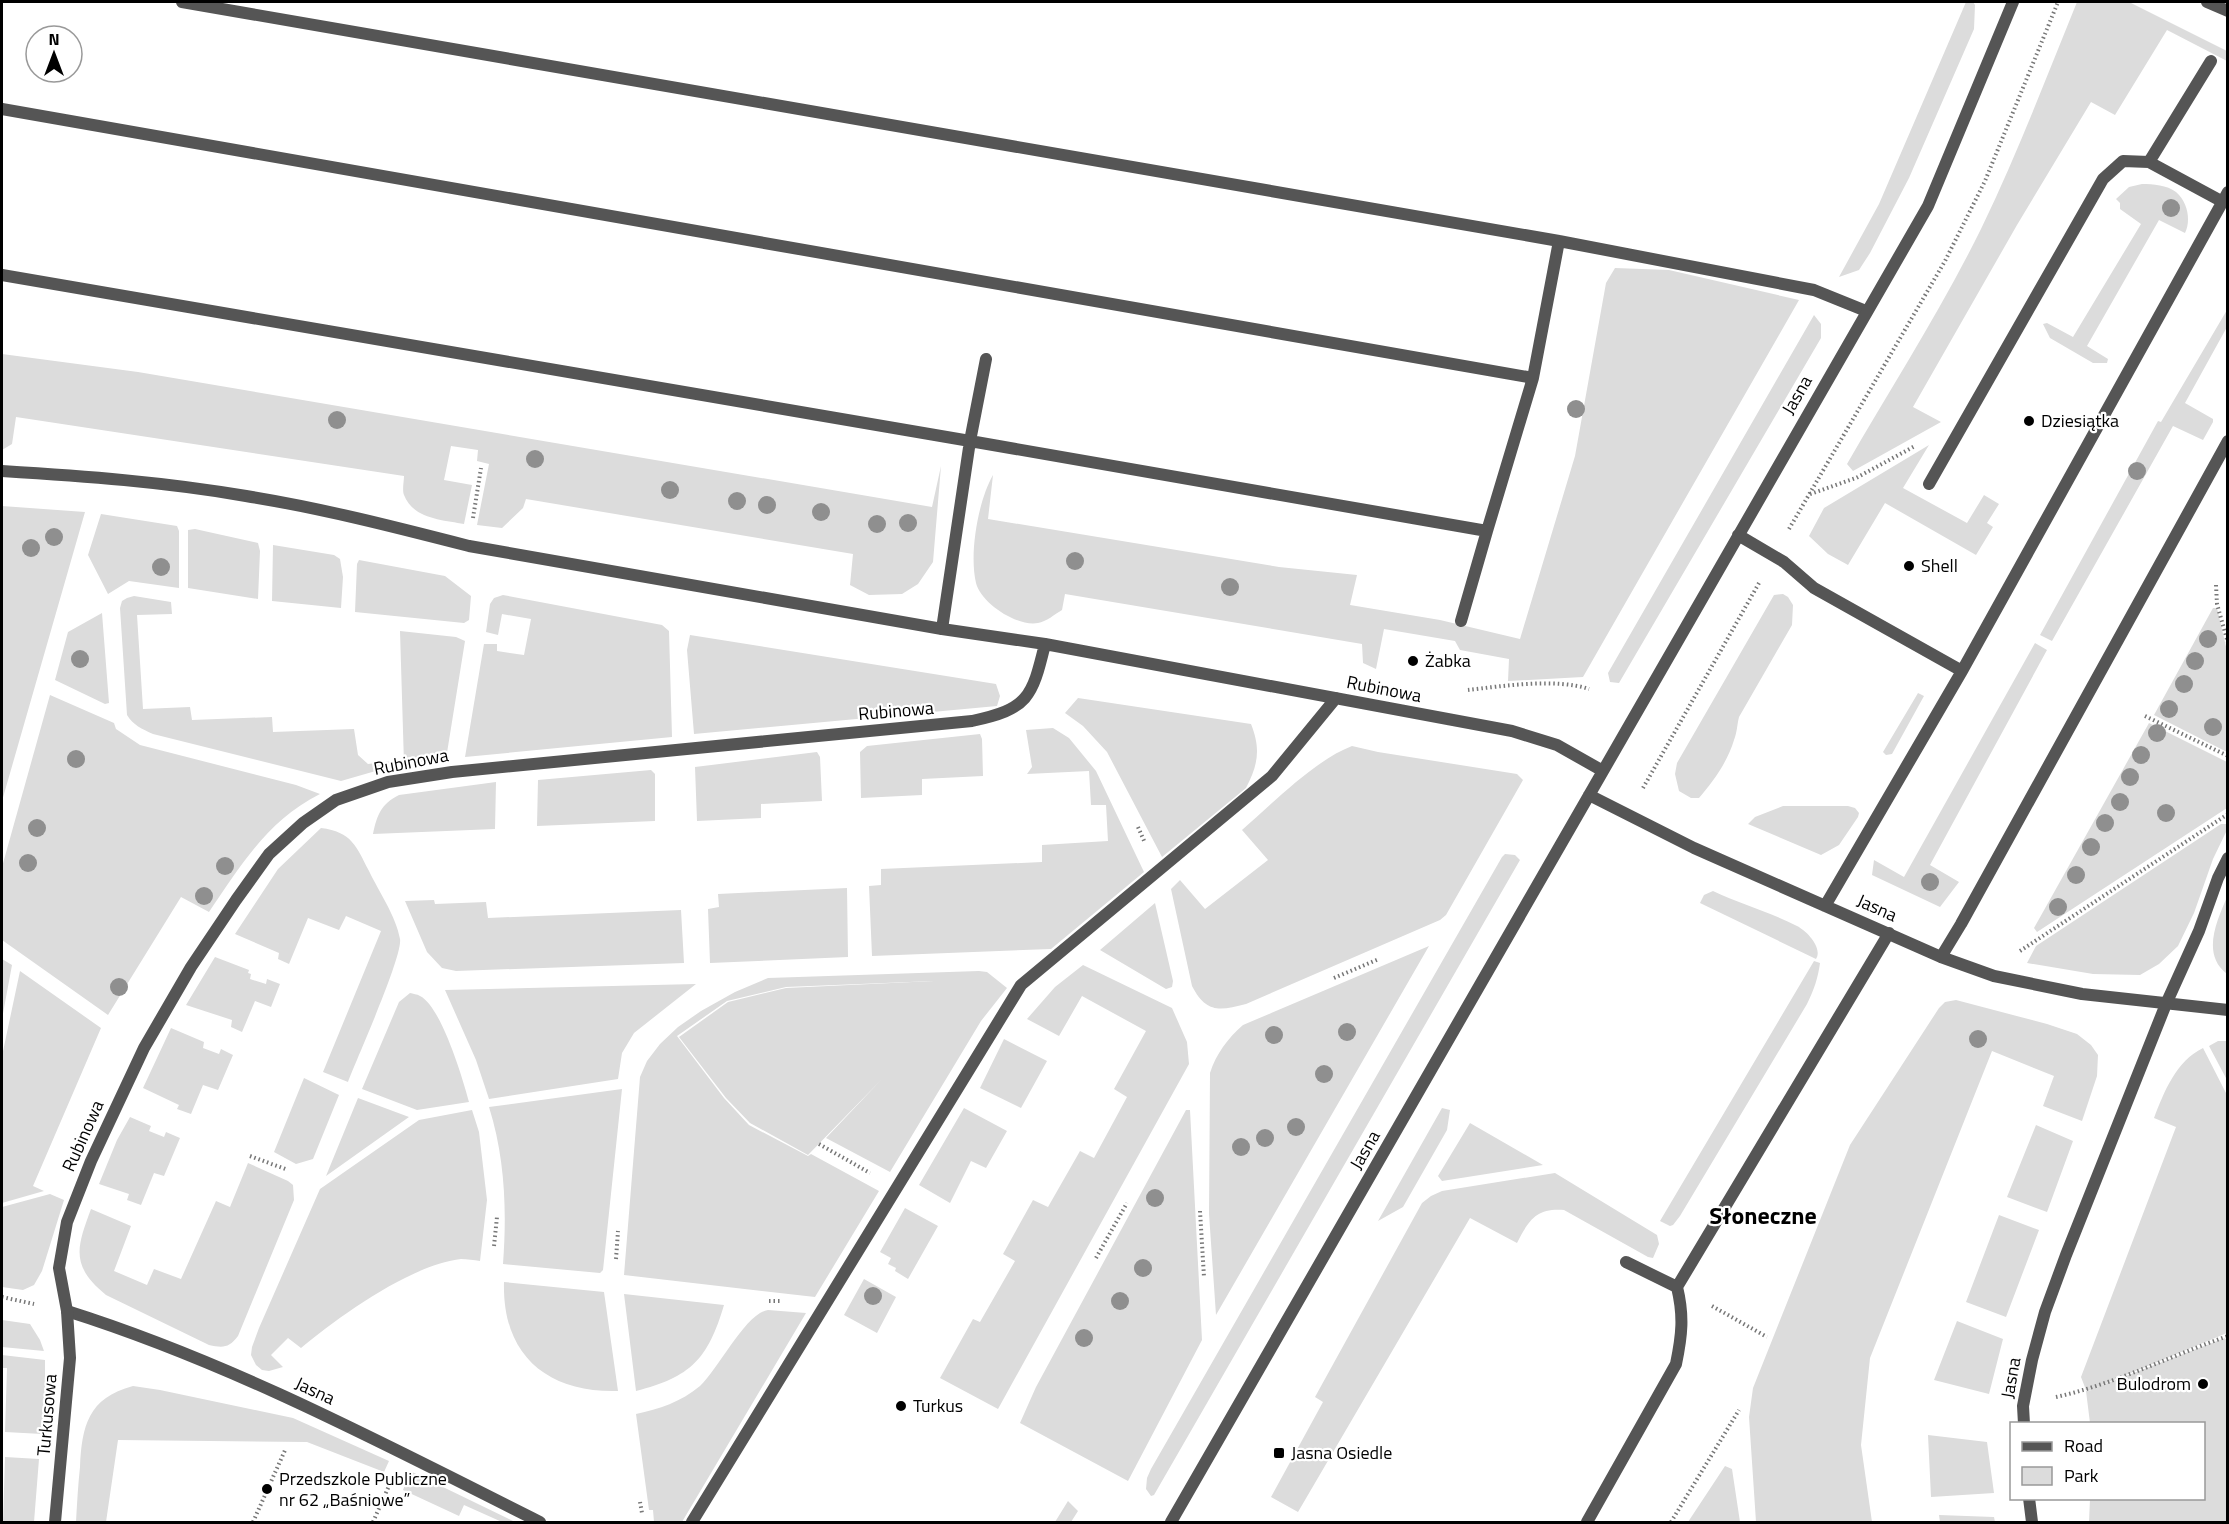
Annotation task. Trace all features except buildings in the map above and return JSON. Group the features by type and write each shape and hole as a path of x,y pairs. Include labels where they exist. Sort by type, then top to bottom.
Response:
{"street":[{"path":"182,2 1558,241 1814,290 1866,311"},
{"name":"Jasna","path":"1171,1522 1928,206 2013,2"},
{"path":"2207,2 2228,11"},
{"path":"2149,162 2211,61"},
{"path":"2,109 1533,378"},
{"path":"1826,906 1962,671 2225,197 2149,162 2123,161 2103,179 1929,484"},
{"path":"1461,621 1533,378 1558,241"},
{"path":"2,275 1487,531"},
{"path":"942,628 970,441 986,359"},
{"path":"1941,957 1967,914 2228,441"},
{"name":"Rubinowa","path":"2,471 98,477 247,496 394,526 469,546 1046,644 1336,698 1512,731 1557,745 1603,771"},
{"path":"1738,535 1774,556 1814,588 1962,671"},
{"name":"Rubinowa","path":"67,1311 59,1268 67,1221 91,1161 144,1048 191,967 270,854 303,823 336,800 388,782 446,773 972,722 999,715 1023,702 1036,682 1046,644"},
{"path":"692,1522 1021,985 1272,776 1336,698"},
{"name":"Jasna","path":"1589,795 1694,848 1941,957 2007,979 2082,994 2228,1010"},
{"path":"2166,1004 2199,931 2218,878 2228,858"},
{"path":"1587,1522 1676,1364 1682,1335 1682,1308 1677,1287 1889,933"},
{"name":"Jasna","path":"2024,1422 2023,1406 2045,1312 2166,1004"},
{"path":"1626,1262 1677,1287"},
{"name":"Jasna","path":"67,1311 117,1326 189,1354 311,1408 540,1522"},
{"name":"Turkusowa","path":"55,1522 70,1358 67,1311"},
{"path":"2029,1500 2032,1522"}],"path":[{"path":"1627,814 1945,261 1985,181 2058,2"},
{"path":"1810,494 1856,478 1879,465"},
{"path":"469,546 481,468"},
{"path":"2216,585 2217,604 2228,643"},
{"path":"1459,691 1502,686 1574,684 1589,689"},
{"path":"2145,716 2228,756"},
{"path":"2017,953 2228,814"},
{"path":"1138,827 1148,849"},
{"path":"1334,978 1379,959"},
{"path":"819,1144 872,1174"},
{"path":"250,1156 288,1170"},
{"path":"1096,1258 1127,1203"},
{"path":"1200,1211 1204,1277"},
{"path":"494,1246 497,1217"},
{"path":"616,1259 618,1231"},
{"path":"769,1301 780,1301"},
{"path":"1745,1324 1767,1337"},
{"path":"2023,1406 2092,1389 2179,1353 2228,1336"},
{"path":"1671,1522 1739,1410"},
{"path":"253,1522 286,1448"},
{"path":"373,1522 404,1454"},
{"path":"640,1502 642,1513"}],"green space":[{"path":"1966,2 1973,2 1975,5 1974,29 1909,178 1859,270 1839,277 1879,204"},
{"path":"2077,2 2129,2 2227,51 2227,61 2167,30 2115,115 2091,102 2017,225 1913,407 1941,422 1853,471 1847,464 1933,318 1981,229 2019,145"},
{"path":"2142,184 2164,186 2176,192 2186,206 2187,228 2185,233 2159,220 2087,346 2108,359 2107,363 2093,363 2050,338 2043,324 2047,323 2073,337 2141,224 2120,209 2120,203 2116,199 2129,187"},
{"path":"1615,268 1669,270 1799,300 1583,677 1508,681 1509,659 1460,650 1455,641 1384,629 1376,669 1363,663 1362,644 1065,594 1062,610 1044,621 1030,623 1001,612 992,606 979,591 974,571 974,543 979,513 993,475 988,519 1279,567 1357,575 1350,605 1440,620 1520,639 1575,456 1606,283"},
{"path":"2227,310 2227,327 2185,403 2213,419 2203,440 2173,426 2052,641 2040,635 2158,421 2161,422"},
{"path":"1814,315 1821,324 1821,338 1619,683 1610,682 1608,673"},
{"path":"2,354 138,372 932,507 941,466 933,562 918,584 902,594 869,595 850,585 853,554 526,499 523,508 502,528 477,525 489,464 477,461 478,450 451,446 444,480 472,485 464,524 430,517 414,509 404,495 404,476 16,417 12,444 2,450"},
{"path":"1929,445 1903,488 1967,523 1984,495 1999,504 1987,523 1993,527 1976,555 1885,503 1848,565 1828,554 1809,536 1824,508"},
{"path":"2,506 85,512 2,801"},
{"path":"101,514 177,526 179,531 179,588 129,581 108,594 88,555"},
{"path":"195,529 258,543 260,551 258,599 188,588 188,530"},
{"path":"273,545 334,555 340,559 343,577 341,608 272,601"},
{"path":"359,560 445,576 471,596 469,620 464,623 355,612"},
{"path":"1783,594 1793,605 1792,625 1739,717 1735,737 1724,763 1699,798 1691,798 1679,791 1675,774 1677,763 1774,595"},
{"path":"503,595 662,625 669,631 672,737 465,757 484,644 497,644 497,651 524,655 531,619 502,614 498,635 486,632 490,604 494,598"},
{"path":"134,596 171,602 172,614 137,615 143,709 190,707 192,720 272,717 273,732 354,729 358,755 368,764 393,761 393,766 341,781 153,734 138,726 127,715 120,608 122,601"},
{"path":"2213,608 2217,608 2227,651 2227,752 2154,715"},
{"path":"102,613 109,703 105,704 55,680 68,632"},
{"path":"400,631 456,637 465,641 446,759 404,764"},
{"path":"690,635 996,684 1000,696 997,706 694,734 687,650"},
{"path":"2035,643 2047,650 1930,865 1959,882 1940,907 1872,875 1874,860 1904,877"},
{"path":"1918,693 1924,696 1892,754 1886,755 1883,752"},
{"path":"50,695 114,723 116,729 140,745 296,785 320,794 301,805 270,831 244,861 209,912 181,897 108,1015 2,940 2,867"},
{"path":"1078,698 1251,724 1256,741 1257,757 1246,788 1162,857 1107,752 1083,726 1065,713"},
{"path":"2149,723 2227,762 2227,808 2037,932 2034,928"},
{"path":"1053,728 1069,738 1096,771 1144,872 1051,949 872,956 869,886 881,885 881,869 1042,862 1042,845 1108,841 1106,805 1091,805 1089,771 1027,774 1032,767 1026,730"},
{"path":"980,734 983,776 922,779 922,795 861,798 860,752 867,746"},
{"path":"1352,746 1517,774 1523,780 1446,915 1440,920 1246,1004 1228,1008 1214,1008 1208,1005 1197,995 1192,986 1171,889 1180,880 1205,909 1268,860 1242,830 1323,761"},
{"path":"817,752 820,757 822,801 761,804 761,818 697,821 695,767"},
{"path":"651,770 655,774 655,821 537,826 538,780"},
{"path":"496,782 495,829 373,834 381,811 388,802 399,795"},
{"path":"1783,806 1848,806 1855,808 1859,813 1839,845 1821,855 1748,824 1755,817"},
{"path":"2221,824 2227,824 2227,830 2213,859 2194,913 2178,946 2159,964 2140,975 2093,974 2027,963 2036,946"},
{"path":"321,828 340,833 356,847 391,913 400,939 387,985 348,1082 323,1072 381,931 346,916 339,930 308,918 289,964 278,959 279,953 235,934 278,869"},
{"path":"1505,854 1515,855 1520,860 1154,1495 1151,1496 1146,1489 1151,1469"},
{"path":"847,888 848,957 710,963 708,909 719,907 718,894"},
{"path":"1713,891 1801,928 1816,945 1818,955 1816,959 1700,903 1704,895"},
{"path":"2227,897 2227,974 2219,966 2213,947 2219,916"},
{"path":"434,900 435,904 486,902 488,918 681,910 684,963 456,971 442,968 427,952 405,901"},
{"path":"1155,903 1173,981 1172,987 1166,989 1100,950"},
{"path":"1429,946 1216,1315 1209,1214 1210,1073 1219,1053 1243,1025"},
{"path":"215,957 249,970 250,979 266,984 267,979 280,984 271,1007 255,1001 242,1032 231,1027 232,1020 186,1005"},
{"path":"2,959 12,965 2,1019"},
{"path":"1814,961 1820,963 1807,1004 1680,1216 1670,1226 1660,1221"},
{"path":"1083,965 1172,1008 1187,1042 1189,1064 998,1409 940,1378 973,1319 980,1322 1015,1261 1003,1254 1033,1200 1048,1207 1080,1151 1094,1158 1127,1097 1114,1089 1146,1031 1082,996 1059,1036 1027,1019 1055,987"},
{"path":"20,971 101,1028 33,1186 44,1191 2,1203 2,1056"},
{"path":"987,972 1007,988 981,1021 890,1172 826,1138 882,1079 808,1155 750,1123 726,1098 679,1037 728,1002 786,988 934,981 786,987 727,1001 677,1036 724,1098 749,1125 808,1156 811,1154 879,1191 815,1297 624,1275 640,1077 647,1061 660,1044 678,1027 735,992 768,978"},
{"path":"696,984 634,1033 622,1053 618,1079 489,1099 476,1060 445,990"},
{"path":"410,993 428,1002 436,1014 450,1044 469,1102 417,1110 362,1089 399,1002"},
{"path":"1956,1000 2077,1034 2091,1045 2098,1055 2097,1076 2082,1121 2043,1106 2054,1076 1992,1051 1870,1358 1861,1445 1872,1522 1756,1522 1749,1417 1753,1388 1850,1145 1939,1008 1945,1002"},
{"path":"171,1028 204,1042 203,1048 219,1054 221,1049 233,1055 218,1090 203,1085 191,1114 177,1109 179,1105 143,1088"},
{"path":"1004,1039 1047,1061 1021,1108 980,1088"},
{"path":"2218,1041 2227,1041 2227,1080 2209,1046"},
{"path":"2203,1048 2227,1095 2227,1333 2092,1389 2225,1338 2228,1342 2227,1522 2089,1522 2090,1500 2205,1500 2205,1422 2090,1422 2086,1391 2092,1390 2086,1390 2081,1377 2176,1127 2154,1118 2172,1078 2185,1061"},
{"path":"304,1078 339,1095 313,1159 296,1164 274,1152"},
{"path":"622,1089 603,1270 600,1273 503,1264 505,1224 502,1165 489,1107"},
{"path":"358,1098 409,1117 326,1176"},
{"path":"964,1108 1007,1131 986,1168 971,1161 950,1203 919,1185"},
{"path":"1442,1108 1450,1110 1447,1130 1403,1207 1378,1221"},
{"path":"472,1110 479,1132 487,1200 480,1261 461,1259 442,1263 399,1281 355,1308 301,1348 288,1338 271,1355 283,1367 269,1371 262,1370 256,1365 251,1355 252,1347 320,1189 419,1120"},
{"path":"1186,1110 1190,1110 1202,1340 1128,1481 1020,1423 1036,1387"},
{"path":"130,1117 151,1126 149,1131 164,1137 166,1132 180,1138 164,1176 154,1173 141,1205 127,1200 129,1194 99,1184 117,1140"},
{"path":"1470,1123 1543,1165 1442,1181 1438,1176"},
{"path":"2036,1125 2073,1141 2047,1212 2007,1197"},
{"path":"248,1163 293,1185 294,1200 238,1336 232,1343 222,1347 209,1345 106,1295 87,1275 82,1266 80,1246 91,1209 131,1226 114,1271 147,1285 154,1269 181,1279 216,1201 230,1207"},
{"path":"1555,1173 1657,1235 1659,1244 1653,1258 1564,1210 1547,1211 1534,1217 1517,1243 1470,1218 1298,1512 1271,1497 1323,1402 1315,1397 1422,1203 1442,1191"},
{"path":"50,1194 64,1200 42,1271 34,1285 23,1290 2,1287 2,1207"},
{"path":"905,1208 938,1226 908,1279 888,1264 891,1258 880,1252"},
{"path":"1999,1215 2039,1230 2006,1317 1966,1302"},
{"path":"864,1279 896,1297 877,1333 844,1315"},
{"path":"504,1282 604,1292 618,1391 593,1390 570,1385 550,1377 534,1365 520,1349 511,1330 505,1308"},
{"path":"624,1294 724,1305 711,1339 695,1363 671,1379 636,1391"},
{"path":"768,1310 806,1313 682,1522 654,1522 653,1510 649,1510 636,1414 670,1404 700,1386 742,1331 760,1313"},
{"path":"2,1320 30,1324 44,1351 2,1347"},
{"path":"1957,1321 2003,1339 1989,1394 1934,1380"},
{"path":"2,1355 45,1360 42,1434 5,1432 7,1368 2,1368"},
{"path":"133,1386 293,1418 389,1461 384,1472 307,1442 118,1440 106,1522 76,1522 81,1452 90,1416 106,1398"},
{"path":"1928,1435 1987,1442 1994,1493 1931,1497"},
{"path":"5,1457 39,1459 34,1522 3,1522"},
{"path":"1725,1466 1732,1469 1740,1522 1688,1522"},
{"path":"410,1471 515,1522 502,1522 464,1505 459,1516 403,1490"},
{"path":"1068,1501 1078,1511 1071,1522 1055,1522"},
{"path":"1939,1515 1994,1517 1995,1522 1940,1522"}],"place":[{"name":"Dziesiątka","path":"2029,421"},
{"name":"Shell","path":"1909,566"},
{"name":"Żabka","path":"1413,661"},
{"name":"Bulodrom","path":"2203,1384"},
{"name":"Turkus","path":"901,1406"},
{"name":"Jasna Osiedle","path":"1279,1453"},
{"name":"Przedszkole Publiczne nr 62 „Baśniowe”","path":"267,1489"}],"district":[{"name":"Słoneczne","path":"1763,1216"}]}
